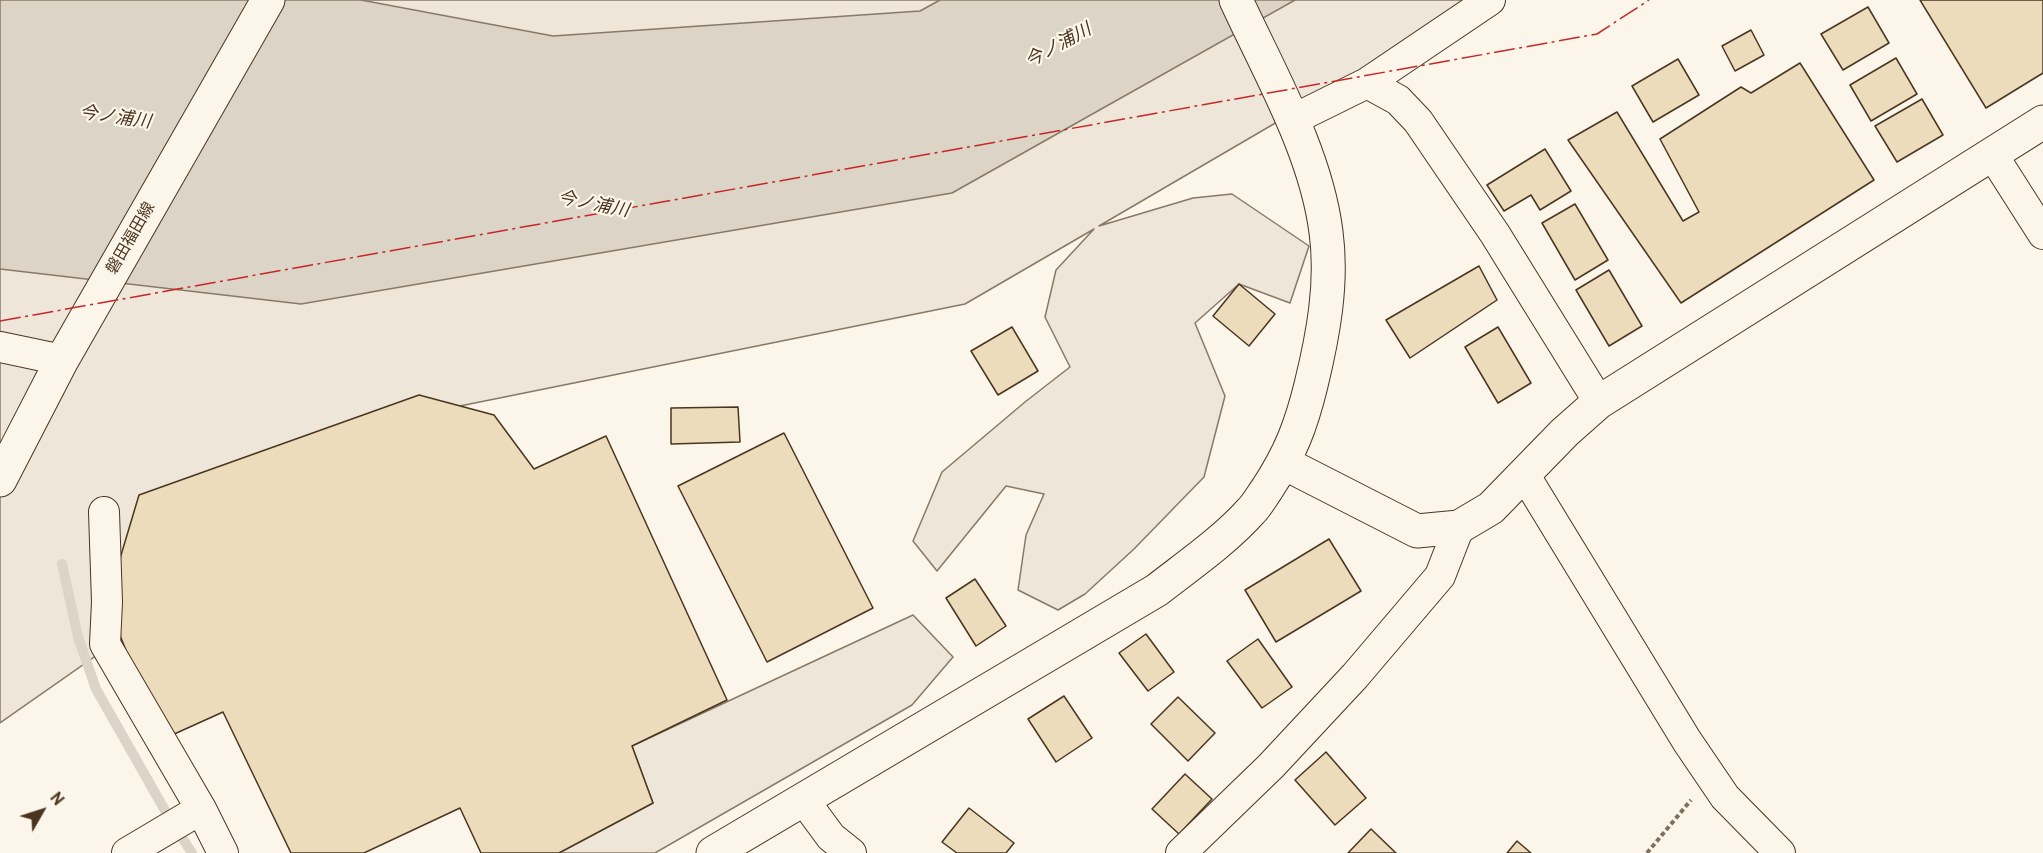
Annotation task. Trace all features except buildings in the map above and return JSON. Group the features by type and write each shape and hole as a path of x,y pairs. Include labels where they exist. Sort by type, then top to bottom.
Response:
{"street":[{"name":"磐田福田線","path":"0,480 62,360 268,0"},
{"path":"713,853 1157,590 1220,541 1252,510 1284,463 1302,420 1316,363 1327,301 1326,232 1313,175 1292,120 1236,0"},
{"path":"1292,120 1367,83 1490,0"},
{"path":"1367,83 1398,100 1418,121 1495,234 1599,402"},
{"path":"1284,463 1417,531 1459,527 1491,508 1564,432 1599,402 2043,122"},
{"path":"1992,154 2043,234"},
{"path":"0,347 62,360"},
{"path":"1524,474 1687,741 1725,797 1780,853"},
{"path":"104,513 107,602 105,644 201,809 223,853"},
{"path":"1181,853 1271,766 1355,676 1425,594 1440,576 1459,527"},
{"path":"803,800 831,837 850,853"},
{"path":"127,853 201,809"}],"path":[{"path":"1647,853 1711,776"}],"shaded area":[{"path":"0,0 1486,0 1099,226 1193,198 1232,194 1309,246 1290,303 1239,284 1195,323 1225,396 1204,477 1134,549 1085,594 1058,610 1018,590 1026,535 1044,494 1006,486 937,571 913,541 942,472 1070,367 1045,317 1056,270 1094,229 965,304 450,408 0,723"},
{"path":"913,615 953,657 912,705 655,853 559,853 653,803 632,746"}],"water":[{"name":"今ノ浦川","path":"0,0 361,0 553,36 920,11 940,0 1295,0 952,193 301,304 0,269"}],"waterway":[{"path":"62,564 78,637 96,689 171,821 192,853"}],"power":[{"path":"0,321 1597,34 1649,0"}]}
